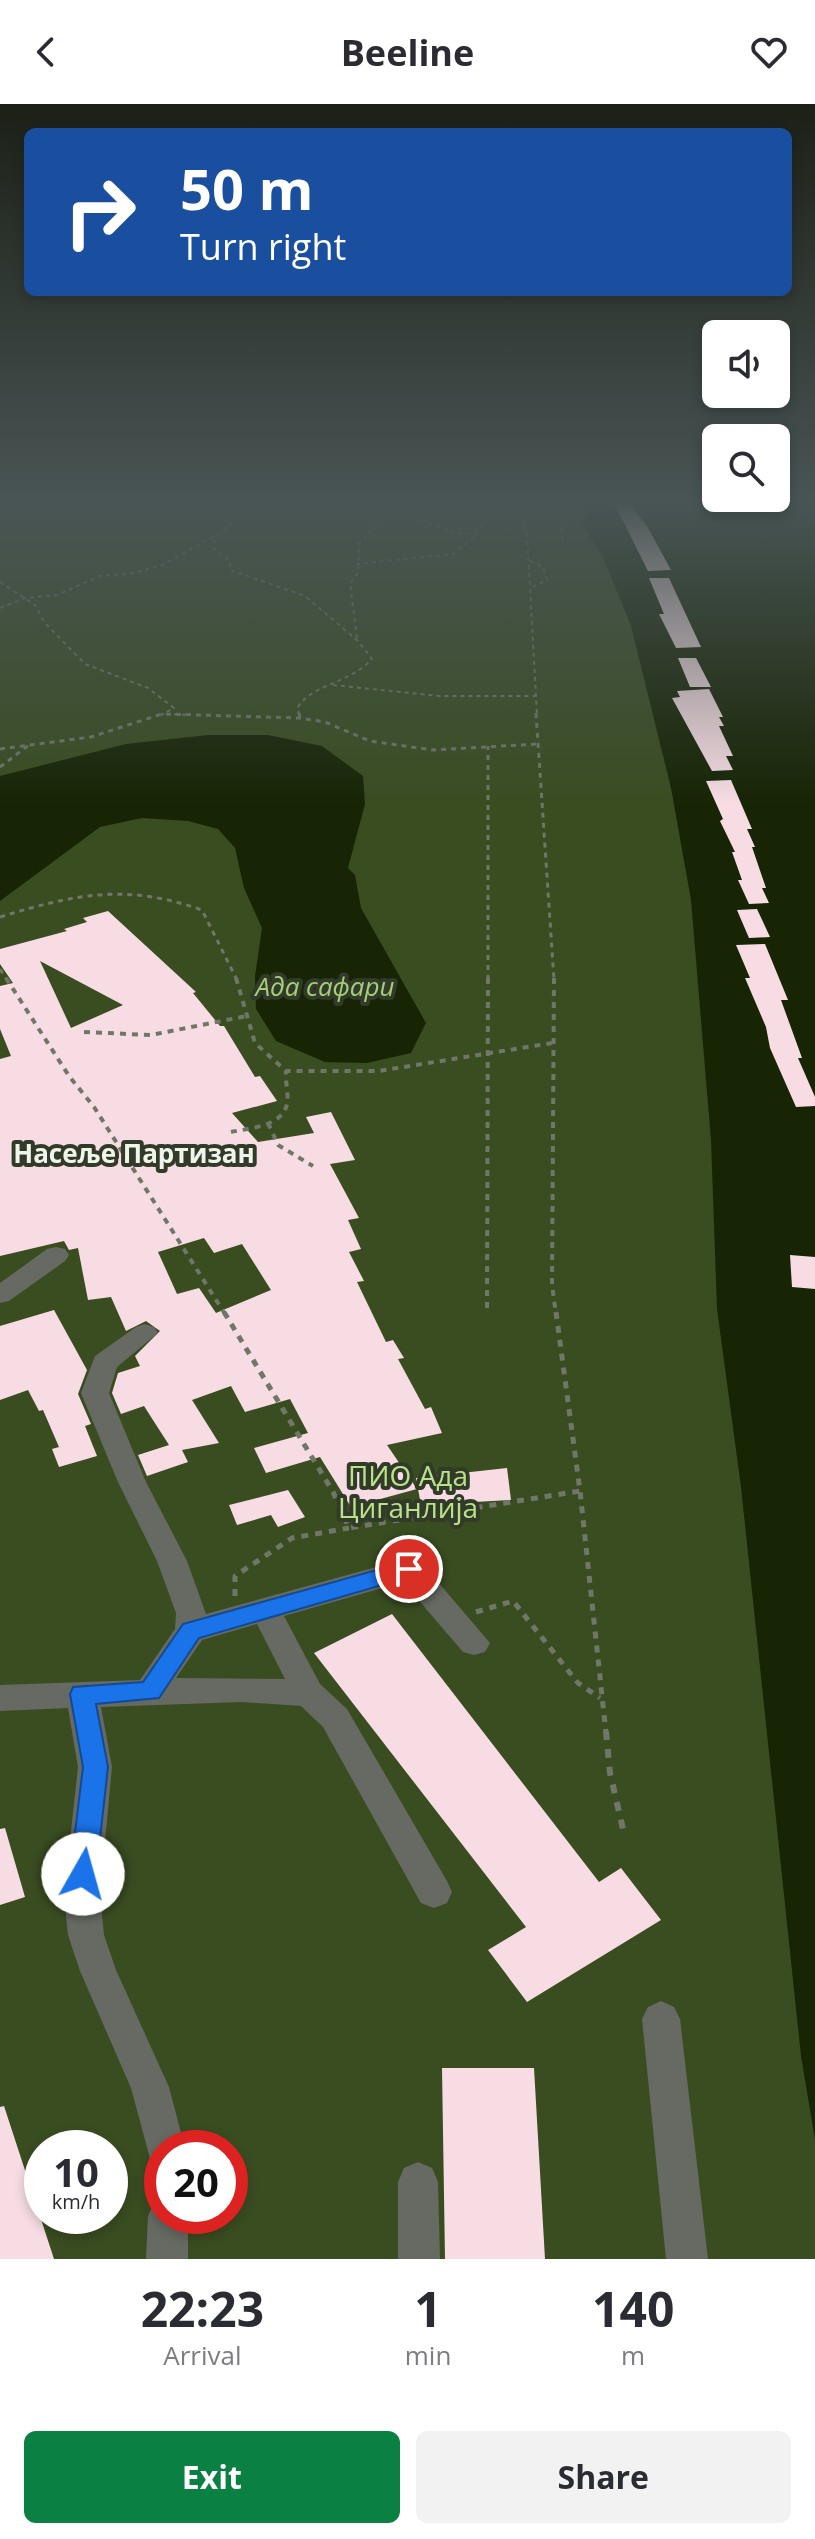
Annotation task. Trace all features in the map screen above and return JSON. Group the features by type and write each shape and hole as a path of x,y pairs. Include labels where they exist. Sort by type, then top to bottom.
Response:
{"street":[{"path":"0,1295 56,1255"},
{"path":"145,1333 105,1362 95,1393 132,1482 172,1561 191,1613 191,1631 150,1691"},
{"path":"191,1631 409,1569 474,1643"},
{"path":"265,1609 309,1693 335,1718 434,1892"},
{"path":"0,1698 242,1689 309,1693"},
{"path":"82,1694 95,1767 82,1895 86,1935 98,1971 150,2087 161,2130"},
{"path":"661,2019 687,2259"},
{"path":"418,2182 419,2259"},
{"path":"167,2259 168,2234"}],"path":[{"path":"0,749 91,737 174,708 170,701 148,688 85,664 30,604"},
{"path":"300,718 298,707 305,696 357,675 372,659 358,641 314,604"},
{"path":"353,604 358,641"},
{"path":"532,604 535,696 554,967 552,1285 580,1491 600,1698 610,1773 623,1829"},
{"path":"331,685 439,696 535,696"},
{"path":"163,714 300,718 325,722 370,741 433,750 538,744"},
{"path":"0,767 30,744"},
{"path":"487,1308 488,746"},
{"path":"0,917 92,891 169,897 202,910 240,986 255,1043 286,1071 379,1071 552,1043"},
{"path":"0,969 69,1076 94,1107 228,1318 333,1492 349,1528"},
{"path":"84,1032 160,1034 247,1016"},
{"path":"231,1132 268,1123 286,1108 286,1071"},
{"path":"268,1123 269,1135 279,1148 313,1166"},
{"path":"234,1618 235,1576 292,1538 580,1491"},
{"path":"453,1620 513,1601 578,1683 600,1698"}],"green space":[{"name":"ПИО Ада Циганлија","path":"0,604 696,604 815,834 815,2259 0,2259"}],"water":[{"path":"622,604 815,604 815,2140 801,2056 741,1487 717,1309 711,1140 691,900 671,788 631,626"},
{"name":"Ада сафари","path":"208,735 268,735 322,746 363,776 365,804 348,868 355,875 361,908 426,1023 411,1053 367,1063 325,1062 276,1041 256,1009 255,976 262,928 244,888 235,848 218,829 188,821 142,818 100,827 0,901 0,776 126,744"}],"building":[{"path":"660,604 681,604 701,647 676,648 659,614 664,614"},
{"path":"678,658 696,658 711,687 690,687"},
{"path":"709,689 723,717 719,717 724,726 719,726 733,756 726,756 733,770 712,771 672,698 680,697 677,691"},
{"path":"731,780 752,829 747,829 755,847 752,847 766,888 762,888 769,903 749,904 738,880 742,880 732,852 735,852 706,781"},
{"path":"757,909 770,937 749,938 737,910"},
{"path":"108,911 196,992 193,993 220,1026 224,1026 255,1077 260,1076 277,1101 232,1113 258,1142 314,1133 306,1117 331,1112 355,1160 330,1164 359,1218 348,1220 361,1249 349,1252 364,1281 357,1282 386,1342 393,1340 404,1358 398,1359 425,1409 431,1407 442,1433 387,1445 417,1489 351,1507 320,1457 266,1473 254,1448 308,1433 290,1399 245,1412 231,1386 192,1400 219,1443 182,1450 188,1462 147,1476 138,1455 169,1445 144,1406 121,1414 112,1393 118,1373 140,1366 135,1356 160,1331 146,1321 126,1331 111,1297 88,1300 78,1248 69,1250 64,1241 0,1256 0,1059 11,1056 0,1029 0,986 13,983 0,964 0,949 67,931 64,929 87,922 83,918","holes":["40,961 123,1005 71,1028","204,1238 214,1253 242,1244 271,1290 216,1313 199,1288 177,1294 158,1252"]},
{"path":"765,944 788,1000 781,1000 802,1058 798,1058 815,1097 815,1106 796,1107 770,1048 766,1027 745,978 750,978 736,945"},
{"path":"790,1255 815,1257 815,1289 792,1287"},
{"path":"54,1310 87,1370 78,1394 91,1424 85,1426 97,1456 59,1467 52,1449 59,1447 43,1410 39,1411 28,1390 0,1400 0,1326"},
{"path":"507,1468 511,1500 421,1505 416,1478"},
{"path":"288,1490 305,1517 278,1527 271,1515 237,1525 229,1505"},
{"path":"392,1614 599,1882 621,1868 661,1920 527,2002 488,1950 526,1927 314,1653"},
{"path":"5,1828 25,1897 0,1905 0,1829"},
{"path":"442,2068 534,2068 545,2259 445,2259"},
{"path":"4,2106 24,2167 24,2234 46,2234 54,2259 0,2259 0,2107"}],"district":[{"name":"Насеље Партизан","path":"134,1153"}],"route":[{"path":"83,1874 95,1767 82,1694 150,1691 191,1631 409,1569"}]}
